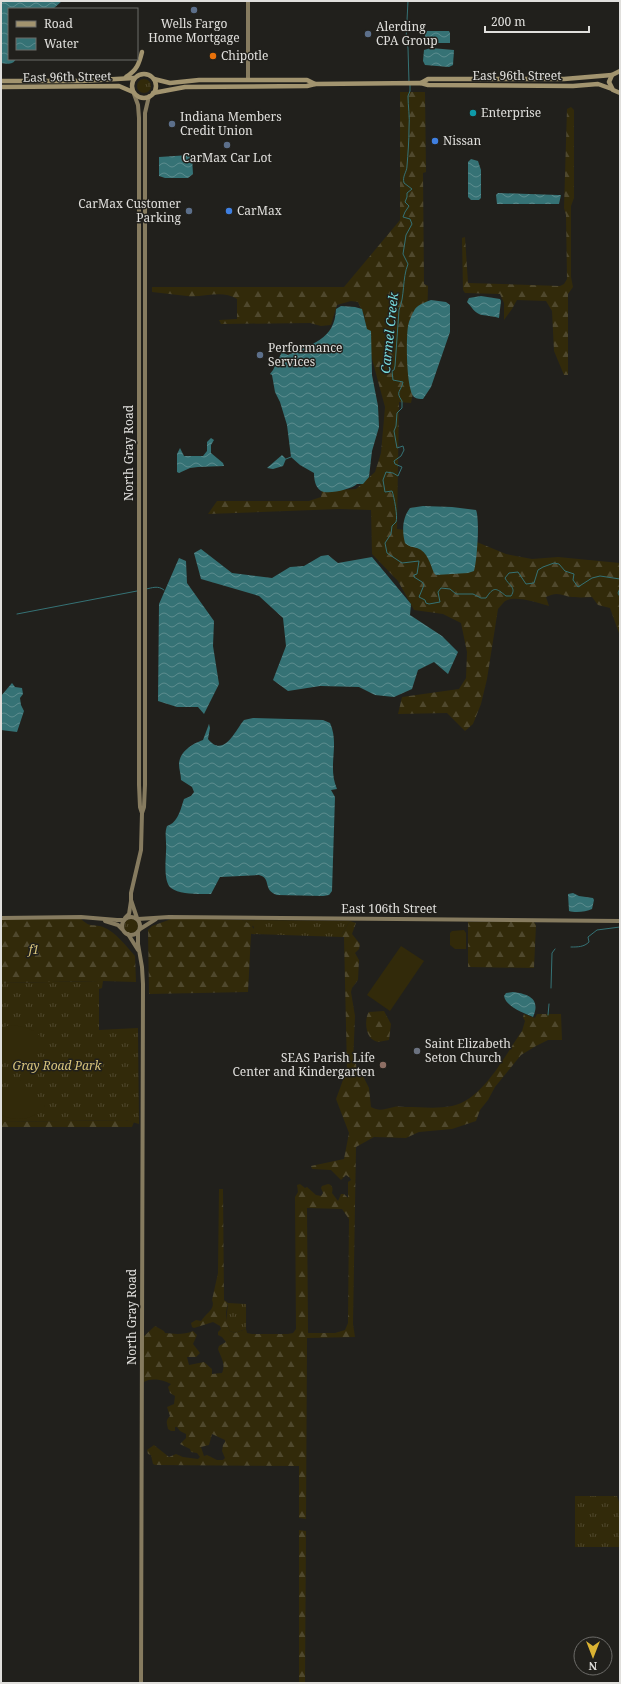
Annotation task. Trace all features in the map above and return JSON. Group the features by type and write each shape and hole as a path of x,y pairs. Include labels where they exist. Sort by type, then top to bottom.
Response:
{"main road":[{"path":"124,78 136,70 139,65 142,52"},
{"name":"East 96th Street","path":"421,83 428,79 578,79 612,75 620,71"},
{"path":"139,74 150,76 154,80 156,87 151,95 141,98 134,93 132,84 134,78 139,74"},
{"path":"612,75 609,82 612,89"},
{"name":"East 96th Street","path":"1,81 81,81 134,78"},
{"path":"456,86 463,83 484,83 488,79"},
{"path":"488,86 492,83 517,83 522,79"},
{"name":"East 96th Street","path":"154,80 170,83 199,80 307,80 315,84"},
{"name":"East 96th Street","path":"151,95 185,87 307,86 315,84 400,83 456,86 573,86 598,84 620,93"},
{"name":"East 96th Street","path":"1,87 119,86 134,93"}],"street":[{"path":"248,1 248,80"},
{"name":"North Gray Road","path":"134,93 138,104 139,118 139,785 140,807 142,813"},
{"name":"North Gray Road","path":"125,919 129,914 133,882 141,852 142,813 144,807 145,785 145,113 151,95"},
{"name":"North Gray Road","path":"131,900 137,919"},
{"path":"1,918 81,917 125,919 132,917 137,919 140,925 139,930 133,935 128,934 118,925 100,919"},
{"name":"East 106th Street","path":"137,919 176,917 620,921"},
{"name":"East 106th Street","path":"139,930 158,918"},
{"path":"123,930 122,924 125,919"},
{"name":"North Gray Road","path":"139,930 139,952 143,974 141,1683"},
{"name":"North Gray Road","path":"128,934 139,952"}],"green space":[{"path":"141,79 147,79 151,83 151,89 147,93 141,93 137,89 137,83"},
{"path":"400,92 425,92 426,172 423,173 424,284 428,286 427,324 411,403 399,402 397,529 467,538 506,554 532,559 558,557 620,563 620,636 610,608 598,605 592,597 571,597 554,594 546,597 549,606 519,599 508,600 503,603 498,609 487,679 481,704 473,724 465,731 447,713 398,714 402,697 459,689 466,678 467,652 461,623 443,614 414,610 398,581 372,554 371,510 339,509 208,514 217,501 309,501 321,497 322,491 356,489 375,472 381,453 385,407 372,359 364,315 358,302 351,301 337,305 331,325 321,326 310,323 221,324 219,320 237,319 237,299 231,296 219,294 183,296 152,292 152,287 344,287 400,220"},
{"path":"571,107 574,110 574,198 571,206 571,277 573,287 568,294 568,375 564,375 554,351 552,311 546,301 517,300 504,320 504,303 500,294 465,293 463,290 462,238 465,237 468,283 560,286 564,284 567,279 566,215 564,208 567,109"},
{"path":"174,918 242,920 252,925 254,931 251,934 248,992 149,994 148,930 152,926"},
{"name":"f1","path":"1,919 81,919 90,925 108,929 135,956 136,982 103,981 102,988 99,989 99,981 1,983"},
{"path":"131,919 136,921 138,926 136,931 131,933 126,931 124,926 126,921"},
{"path":"242,920 350,921 342,934 342,937 251,934 254,927"},
{"path":"350,921 356,923 352,934 360,944 359,949 355,953 359,960 358,980 351,992 355,1016 353,1063 356,1064 357,1074 361,1072 369,1088 371,1107 374,1109 380,1110 397,1107 429,1108 452,1106 463,1102 474,1095 483,1086 501,1064 522,1031 525,1021 523,1017 524,1014 535,1018 537,1014 561,1014 562,1040 548,1040 521,1055 495,1087 488,1100 480,1110 476,1121 452,1129 419,1132 406,1138 374,1137 356,1147 353,1324 355,1337 307,1338 306,1519 299,1518 299,1466 153,1464 151,1455 148,1454 147,1450 154,1445 169,1457 176,1454 183,1457 198,1459 200,1457 197,1453 191,1452 190,1449 180,1444 186,1438 186,1434 180,1431 177,1427 175,1427 175,1431 168,1429 167,1421 170,1416 167,1407 174,1404 175,1396 170,1393 168,1387 171,1384 158,1380 147,1380 144,1382 144,1336 155,1326 165,1333 183,1334 193,1331 197,1335 193,1344 200,1353 196,1357 187,1357 189,1365 204,1362 212,1369 212,1374 222,1373 223,1363 218,1349 219,1346 226,1342 218,1335 218,1332 221,1329 220,1326 213,1322 194,1328 192,1327 191,1323 196,1320 201,1321 213,1306 212,1300 218,1273 219,1189 223,1189 224,1300 228,1303 226,1317 230,1331 235,1333 246,1329 247,1333 252,1334 288,1334 293,1333 296,1329 295,1197 298,1192 297,1185 300,1184 305,1188 307,1187 316,1195 321,1196 323,1193 321,1188 322,1186 328,1184 331,1185 332,1193 338,1201 341,1194 344,1194 348,1198 348,1182 351,1180 346,1175 341,1180 331,1170 312,1169 311,1166 344,1159 349,1133 336,1099 347,1069 344,937 342,937 342,934","holes":["307,1208 342,1209 349,1219 348,1323 345,1330 335,1333 308,1333","212,1434 225,1440 222,1451 225,1458 223,1460 217,1460 207,1455 204,1456 201,1447 209,1445"]},
{"path":"468,922 534,922 536,925 534,968 468,967"},
{"path":"464,930 466,933 466,949 455,949 450,945 450,933 452,931"},
{"path":"401,946 424,961 390,1011 367,995"},
{"name":"Gray Road Park","path":"99,981 99,1030 138,1028 139,1124 125,1120 1,1122 1,983"},
{"path":"384,1011 391,1024 389,1040 378,1042 372,1039 368,1034 366,1028 367,1017 369,1012"},
{"path":"11,1025 28,1028 42,1038 16,1065 12,1064 1,1053 1,1028"},
{"path":"16,1080 20,1080 45,1106 41,1111 30,1117 19,1119 13,1119 1,1115 1,1095"},
{"path":"125,1120 134,1122 132,1127 1,1127 1,1122"},
{"path":"228,1303 246,1304 246,1329 235,1333 230,1331 226,1322"},
{"path":"575,1496 617,1496 620,1505 620,1547 575,1547"},
{"path":"299,1530 306,1531 305,1683 299,1683"}],"water":[{"path":"1,1 62,1 54,8 8,8 8,60 15,60 10,64 1,63"},
{"path":"427,31 449,31 450,43 426,43 425,35"},
{"path":"431,48 454,50 453,65 449,67 425,65 423,61 424,50"},
{"path":"190,155 192,157 193,174 188,178 165,178 159,176 159,157"},
{"path":"471,159 478,161 481,170 481,198 479,200 471,200 468,197 468,162"},
{"path":"498,193 561,195 559,204 497,204 496,195"},
{"path":"481,296 500,299 499,318 475,312 467,302 469,298"},
{"path":"431,300 446,302 450,305 450,332 431,387 423,399 420,399 414,397 409,384 407,352 408,326 415,309 421,304"},
{"path":"341,306 362,309 367,329 371,331 372,375 378,406 379,427 372,451 369,477 363,484 357,484 340,491 324,492 321,491 316,485 314,473 300,465 291,457 287,425 280,402 275,392 272,375 270,374 282,352 288,355 320,340 331,328 335,319 336,309"},
{"path":"211,438 214,440 211,445 211,453 223,463 224,466 190,468 179,473 177,472 177,454 180,448 184,456 203,456 207,451 207,442"},
{"path":"282,455 286,459 283,466 273,469 267,468"},
{"path":"423,506 476,510 478,540 474,571 468,573 436,575 424,552 405,543 403,525 405,516 410,508"},
{"path":"201,549 232,573 272,578 290,567 304,566 321,556 328,555 338,563 372,557 411,604 410,615 442,636 458,652 448,674 434,662 418,670 412,689 394,697 375,695 359,687 320,686 288,691 273,680 286,646 283,618 259,596 201,579 194,553"},
{"path":"179,558 186,561 187,583 214,621 213,646 219,684 204,714 198,707 177,707 158,701 159,604"},
{"path":"12,683 15,687 22,688 23,694 20,698 24,711 17,732 1,730 1,696"},
{"path":"253,718 323,720 330,723 334,739 333,772 337,789 331,790 335,797 332,891 329,895 277,895 272,893 265,879 259,875 220,877 211,894 179,892 168,885 166,870 166,829 167,826 176,819 184,799 191,796 194,792 192,787 181,780 179,764 182,755 191,746 203,740 209,724 210,728 208,739 219,746 229,740 244,720"},
{"path":"573,893 579,896 593,898 592,909 580,912 569,911 568,894"},
{"path":"513,992 524,994 532,998 536,1006 533,1017 516,1009 505,1000 504,996 506,993"}],"waterway":[{"name":"Carmel Creek","path":"408,1 406,40 408,48 409,82"},
{"name":"Carmel Creek","path":"410,85 408,96 408,152 404,183 412,189 407,193 405,202 409,206 403,217 410,219 412,224 406,235 403,254 408,264 399,310 395,366 394,370 392,371 393,380 403,382 399,393 402,401 402,408 397,413 394,431 397,448 403,446 404,450 401,456 394,461 395,464 402,467 398,476 393,473 386,472 383,480 385,492 392,491 395,502 396,516 396,522 392,526 391,534 385,543 387,553 402,563 419,561 417,574 414,575 414,577 424,585 419,597 429,604 440,602 438,592 441,588 450,589 456,594 473,594 481,598 486,598 493,590 500,591 506,596 511,596 513,593 513,588 505,578 509,573 518,572 526,584 534,583 538,570 554,563 559,564 565,571 574,574 573,580 578,587 592,578 600,576 620,579"},
{"path":"286,459 291,457"},
{"path":"146,589 157,587 164,590"},
{"name":"Carmel Creek","path":"620,588 618,593 620,597"},
{"path":"17,614 137,591"},
{"path":"571,947 587,944 589,942 588,937 597,930 620,927"},
{"path":"551,988 552,953 555,949"},
{"path":"548,1015 549,1004"}],"place":[{"name":"Wells Fargo Home Mortgage","path":"194,10"},
{"name":"Alerding CPA Group","path":"368,34"},
{"name":"Chipotle","path":"213,56"},
{"name":"Enterprise","path":"473,113"},
{"name":"Indiana Members Credit Union","path":"172,124"},
{"name":"Nissan","path":"435,141"},
{"name":"CarMax Car Lot","path":"227,145"},
{"name":"CarMax Customer Parking","path":"189,211"},
{"name":"CarMax","path":"229,211"},
{"name":"Performance Services","path":"260,355"},
{"name":"Saint Elizabeth Seton Church","path":"417,1051"},
{"name":"SEAS Parish Life Center and Kindergarten","path":"383,1065"}]}
